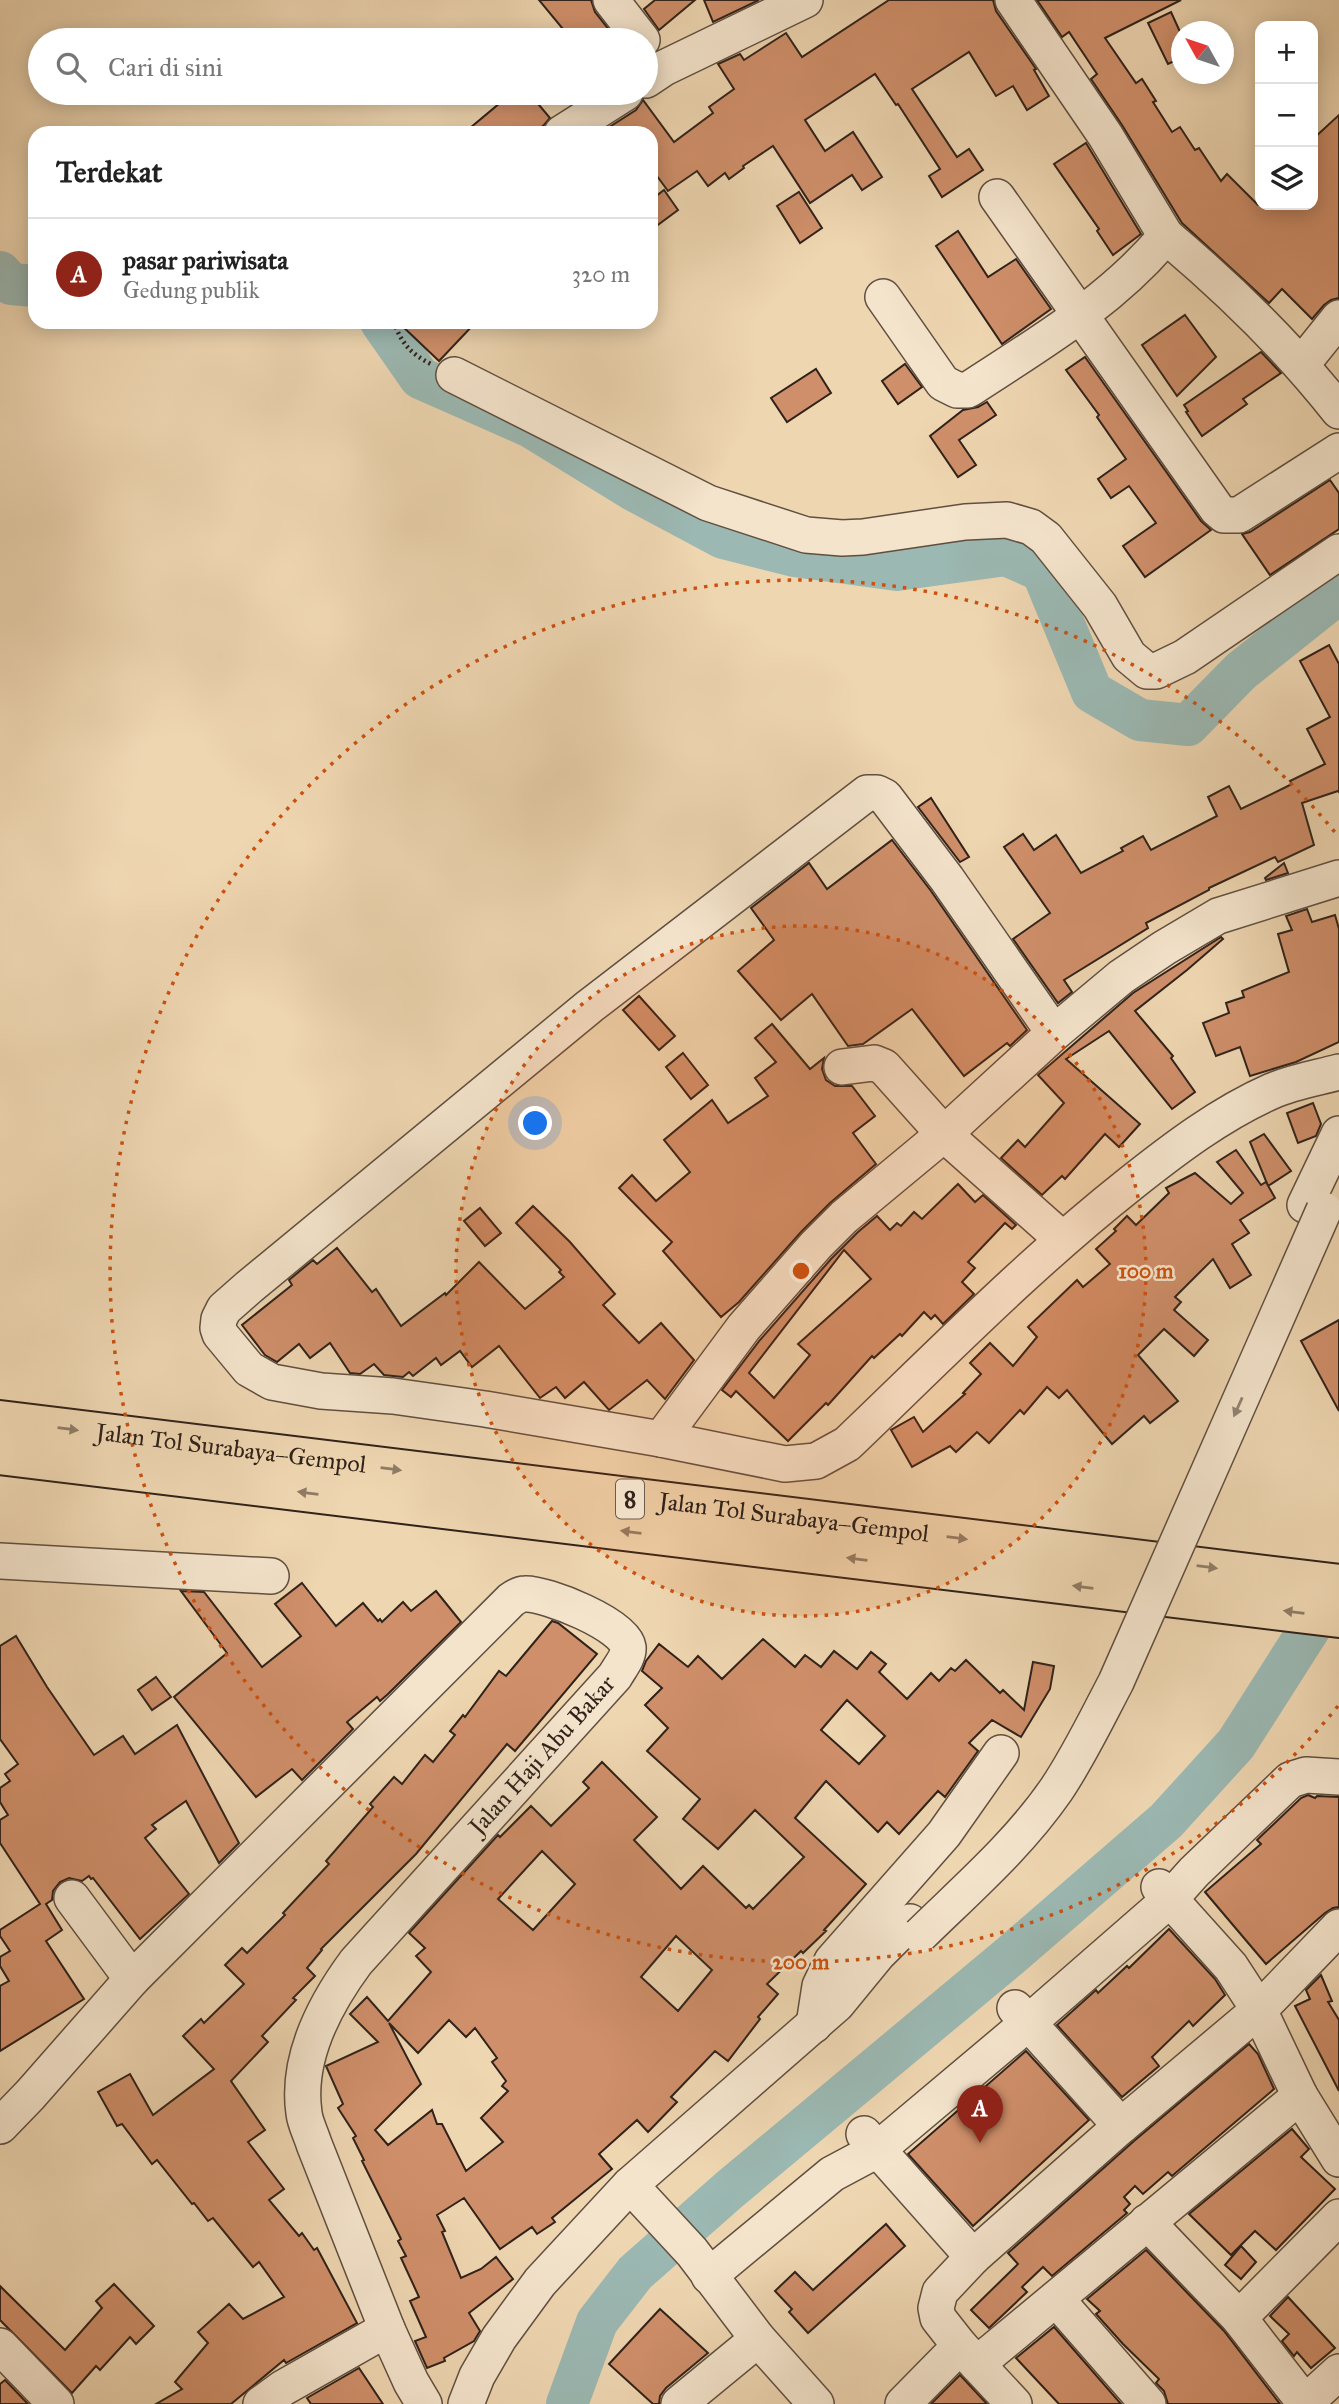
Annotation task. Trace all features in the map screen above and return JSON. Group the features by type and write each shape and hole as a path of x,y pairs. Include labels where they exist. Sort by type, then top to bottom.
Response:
{"highway":[{"name":"Jalan Tol Surabaya–Gempol","path":"0,1420 767,1516 1254,1590 1339,1618"},
{"name":"Jalan Tol Surabaya–Gempol","path":"0,1455 1254,1590 1339,1584"}],"street":[{"path":"611,0 633,28"},
{"path":"658,61 805,0"},
{"path":"1013,0 1105,135 1166,236 1225,288 1302,364 1339,411"},
{"path":"573,126 606,105"},
{"path":"997,197 1217,509 1224,514 1239,515 1339,451"},
{"path":"883,297 943,383 961,391 968,390 1082,316 1126,278 1166,236"},
{"path":"1302,364 1339,318"},
{"path":"454,375 708,503 806,535 853,538 965,522 1007,520 1031,527 1046,538 1100,606 1129,656 1147,671 1156,671 1185,657 1339,552"},
{"path":"1054,1032 947,879 885,797 877,793 867,793 590,1006 249,1287 224,1309 219,1319 220,1334 254,1373 271,1382 321,1391 393,1396 661,1439 785,1464 817,1461 847,1444 1062,1239 1159,1161 1218,1120 1274,1091 1339,1072"},
{"path":"661,1439 744,1327 816,1245 844,1217 959,1147 1054,1032 1121,977 1208,921 1339,878"},
{"path":"842,1067 874,1063 884,1067 959,1147 1062,1239"},
{"path":"466,2404 477,2376 499,2338 540,2281 825,2014 878,1954 915,1929 1014,1814 1041,1777 1067,1735 1199,1435 1314,1207 1339,1134"},
{"path":"1314,1207 1339,1177"},
{"path":"0,1561 271,1576"},
{"name":"Jalan Haji Abu Bakar","path":"0,2126 132,1979 511,1600 527,1594 548,1598 589,1615 619,1633 625,1640 628,1654 615,1676 356,1962 333,1996 312,2042 305,2067 304,2115 387,2329 424,2404"},
{"path":"825,2014 820,1986 832,1961 944,1834 1001,1754"},
{"path":"709,2276 1164,1893 1194,1872 1290,1780 1306,1775 1339,1777"},
{"path":"1164,1893 1231,1967 1259,2010 1300,2096 1339,2159"},
{"path":"72,1898 132,1979"},
{"path":"1014,2404 938,2318 937,2300 940,2292 973,2257 1121,2126 1259,2010 1339,1927"},
{"path":"1022,2015 1121,2126"},
{"path":"902,2404 968,2355 1057,2300 1300,2096"},
{"path":"870,2142 973,2257"},
{"path":"637,2192 685,2244 758,2339 816,2404"},
{"path":"1239,2318 1339,2217"},
{"path":"1147,2222 1239,2318 1304,2403 1339,2372"},
{"path":"1057,2300 1148,2404"},
{"path":"261,2404 282,2388 387,2329"},
{"path":"679,2404 758,2339"},
{"path":"0,2346 56,2404"}],"path":[{"path":"396,329 398,335 419,358 454,375"}],"building":[{"path":"539,0 591,0 595,12 608,28 562,28"},
{"path":"655,0 695,0 659,30 644,9"},
{"path":"704,0 759,0 713,22"},
{"path":"889,0 993,0 996,11 1036,69 1034,70 1049,96 1027,110 1013,86 996,96 969,52 912,89 957,157 969,149 983,170 942,197 929,176 940,169 875,74 805,120 825,151 853,132 882,177 862,190 852,175 810,203 773,146 729,179 725,173 708,186 697,171 668,191 658,177 658,126 611,126 640,105 647,105 674,142 713,113 709,107 734,89 718,64 740,54 744,60 786,33 802,57"},
{"path":"1037,0 1181,0 1105,38 1136,83 1142,79 1172,132 1180,127 1195,150 1199,148 1221,181 1227,174 1255,202 1255,210 1318,210 1318,134 1339,115 1339,298 1324,305 1312,319 1282,289 1269,303 1182,223 1091,79 1097,74 1069,32 1062,37"},
{"path":"1171,12 1175,21 1171,21 1171,63 1168,64 1148,23"},
{"path":"498,105 539,105 550,118 543,126 472,126"},
{"path":"1086,143 1141,234 1113,255 1097,231 1099,229 1054,164"},
{"path":"664,190 678,210 658,225 658,195"},
{"path":"799,192 822,228 800,243 777,206"},
{"path":"958,231 988,277 1016,259 1051,309 1002,344 936,246"},
{"path":"1185,315 1216,357 1177,396 1142,345"},
{"path":"405,329 469,329 439,361"},
{"path":"1261,352 1281,373 1243,399 1247,404 1202,436 1184,405"},
{"path":"1085,357 1201,521 1211,530 1145,577 1123,546 1156,523 1129,486 1111,498 1098,479 1126,459 1097,417 1099,415 1066,370"},
{"path":"905,364 922,387 898,404 882,381"},
{"path":"816,369 831,393 787,422 771,398"},
{"path":"987,402 996,415 959,440 976,465 958,477 930,436 963,410"},
{"path":"1330,480 1339,493 1339,529 1270,575 1242,534 1250,532"},
{"path":"1329,645 1339,664 1339,792 1302,803 1314,845 1278,862 1275,857 1209,888 1146,923 1148,928 1064,980 1072,992 1058,1003 1013,939 1050,913 1004,847 1023,834 1034,850 1056,835 1081,873 1123,851 1121,848 1143,836 1151,850 1217,816 1208,797 1229,786 1241,809 1325,764 1307,729 1330,717 1300,661"},
{"path":"931,798 969,857 960,862 918,807"},
{"path":"892,840 931,891 1027,1030 1010,1046 1007,1043 964,1076 912,1009 863,1044 848,1046 812,994 781,1020 738,971 774,940 751,908 809,863 827,889"},
{"path":"1284,863 1288,873 1266,880 1265,878"},
{"path":"1307,909 1312,922 1335,915 1339,929 1339,1042 1296,1062 1250,1076 1240,1047 1216,1056 1203,1023 1229,1013 1226,1003 1244,997 1242,991 1289,972 1278,934 1292,930 1286,916"},
{"path":"1221,937 1223,939 1187,970 1135,1011 1173,1056 1171,1058 1195,1092 1172,1109 1109,1031 1066,1059 1140,1124 1119,1147 1105,1134 1065,1179 1062,1176 1042,1195 1001,1158 1018,1140 1025,1147 1064,1103 1038,1075 1133,993"},
{"path":"639,996 675,1036 659,1050 623,1010"},
{"path":"772,1024 810,1069 824,1058 822,1069 826,1080 835,1086 852,1086 875,1116 853,1133 876,1164 830,1203 739,1302 721,1317 663,1251 672,1242 619,1188 632,1175 656,1201 690,1172 664,1140 712,1100 728,1123 768,1096 755,1078 776,1062 755,1038"},
{"path":"683,1053 708,1085 691,1099 666,1067"},
{"path":"1313,1103 1321,1124 1316,1136 1298,1143 1287,1113"},
{"path":"1264,1134 1291,1171 1268,1186 1250,1142"},
{"path":"1236,1150 1261,1185 1266,1182 1275,1198 1240,1220 1249,1233 1232,1244 1251,1275 1230,1288 1213,1259 1175,1297 1181,1302 1174,1310 1208,1340 1194,1356 1164,1329 1138,1355 1178,1401 1150,1423 1144,1416 1112,1444 1067,1390 1059,1398 1047,1387 1024,1414 1020,1410 989,1443 977,1432 956,1452 950,1446 912,1467 891,1430 914,1417 923,1432 965,1394 963,1393 981,1374 970,1363 990,1343 1013,1366 1037,1337 1028,1327 1077,1280 1083,1287 1110,1264 1096,1249 1116,1231 1114,1229 1127,1216 1136,1225 1169,1193 1166,1188 1195,1173 1231,1204 1243,1193 1217,1162"},
{"path":"958,1184 975,1202 983,1195 1016,1225 1012,1229 1005,1223 968,1262 975,1268 962,1282 974,1294 943,1324 935,1315 931,1319 924,1312 902,1336 900,1334 874,1358 872,1356 828,1405 826,1403 788,1441 736,1391 731,1397 722,1390 760,1340 858,1232 877,1216 890,1230 897,1223 901,1226 914,1212 922,1219","holes":["844,1250 871,1279 798,1344 810,1355 774,1398 749,1373"]},
{"path":"533,1206 570,1242 615,1294 603,1305 639,1343 661,1323 694,1360 665,1399 647,1380 609,1410 584,1382 565,1398 556,1387 540,1398 499,1346 472,1367 460,1351 441,1365 436,1358 413,1376 409,1372 403,1377 384,1375 374,1364 360,1374 350,1373 330,1343 310,1358 299,1344 277,1362 265,1355 242,1325 292,1285 289,1280 313,1260 317,1264 337,1248 372,1292 376,1289 401,1326 445,1293 446,1295 479,1262 525,1309 564,1277 559,1272 561,1270 516,1223"},
{"path":"480,1208 501,1233 485,1246 464,1221"},
{"path":"1339,1320 1339,1411 1301,1341"},
{"path":"302,1583 336,1626 363,1603 378,1621 380,1619 382,1622 403,1602 411,1611 436,1591 461,1622 388,1694 380,1701 377,1697 347,1722 353,1729 302,1780 292,1769 256,1797 174,1697 227,1653 181,1591 204,1592 262,1667 301,1636 275,1604"},
{"path":"552,1621 597,1654 515,1751 507,1744 416,1854 321,1949 307,1968 315,1976 262,2036 268,2042 231,2081 265,2130 248,2142 284,2189 269,2200 299,2236 302,2233 314,2250 317,2248 357,2323 286,2363 284,2360 231,2404 156,2404 182,2389 175,2382 208,2343 198,2332 229,2304 243,2319 284,2297 259,2262 253,2267 213,2218 208,2221 157,2160 152,2164 122,2124 117,2126 98,2092 130,2074 153,2115 214,2069 183,2036 201,2019 204,2023 244,1984 225,1965 242,1948 247,1953 285,1915 283,1913 329,1864 326,1861 373,1807 370,1804 394,1777 402,1784 425,1755 433,1762 455,1735 450,1731 463,1715 465,1717 499,1671 506,1676"},
{"path":"16,1636 94,1755 123,1736 135,1754 177,1725 239,1843 219,1863 186,1801 152,1825 156,1829 145,1838 189,1894 140,1939 93,1878 89,1876 82,1881 69,1878 60,1882 53,1891 52,1900 46,1904 62,1930 46,1941 84,1999 0,2051 0,1986 9,1981 0,1966 0,1957 10,1951 0,1936 0,1930 40,1904 0,1843 0,1820 8,1815 0,1802 0,1788 10,1781 5,1774 18,1764 0,1739 0,1646"},
{"path":"763,1639 795,1667 805,1655 821,1667 834,1651 857,1669 871,1652 886,1664 879,1672 907,1699 931,1673 939,1681 951,1668 955,1671 966,1660 1000,1693 1003,1690 1024,1710 1033,1662 1054,1666 1050,1689 1021,1737 992,1720 969,1743 978,1751 945,1797 938,1791 899,1834 887,1822 878,1832 826,1781 795,1818 866,1884 824,1930 826,1931 767,1984 778,1994 758,2017 760,2019 728,2061 715,2051 671,2097 677,2102 648,2132 637,2120 599,2154 612,2169 552,2218 555,2222 537,2234 532,2227 500,2249 464,2198 437,2215 461,2278 481,2269 496,2257 513,2279 469,2313 480,2331 474,2341 444,2358 445,2361 427,2368 415,2341 426,2337 410,2301 419,2297 401,2258 406,2256 398,2241 401,2239 362,2161 364,2160 353,2138 356,2136 338,2108 343,2104 326,2066 378,2042 350,2014 367,1997 388,2021 431,1972 416,1956 425,1948 409,1933 498,1835 500,1837 531,1806 551,1826 589,1788 583,1782 602,1762 657,1817 634,1840 681,1889 703,1866 746,1908 749,1905 753,1909 804,1857 755,1810 718,1849 683,1819 700,1799 647,1751 668,1728 645,1705 662,1688 642,1671 659,1644 688,1667 698,1656 722,1679","holes":["847,1700 885,1736 859,1764 821,1730","542,1851 575,1884 533,1930 498,1899","676,1936 712,1970 678,2011 641,1977","449,2020 466,2037 475,2028 497,2058 492,2062 506,2081 502,2086 508,2091 481,2118 503,2142 466,2171 442,2124 437,2124 432,2110 388,2145 375,2130 421,2084 389,2023 418,2053"]},
{"path":"156,1677 171,1697 152,1710 138,1690"},
{"path":"1308,1795 1315,1798 1339,1797 1339,1907 1325,1913 1266,1964 1205,1892 1261,1844 1257,1840 1301,1798"},
{"path":"1169,1929 1215,1979 1225,1995 1193,2026 1189,2021 1152,2057 1159,2066 1122,2097 1057,2025 1096,1990 1098,1993 1127,1966 1129,1968"},
{"path":"1321,1975 1332,2001 1328,2002 1339,2020 1339,2091 1295,2006 1310,1999 1306,1990"},
{"path":"1249,2044 1258,2054 1274,2089 1172,2176 1168,2172 1143,2194 1135,2186 1124,2197 1130,2204 1124,2210 1127,2213 1052,2276 1043,2267 1022,2287 1027,2292 989,2328 971,2310 1018,2264 1008,2253"},
{"path":"1026,2051 1089,2120 973,2226 908,2154"},
{"path":"1292,2129 1309,2149 1301,2157 1335,2189 1276,2250 1255,2231 1231,2255 1189,2214"},
{"path":"886,2224 905,2246 808,2333 789,2312 792,2309 775,2291 795,2272 813,2290"},
{"path":"1241,2246 1256,2262 1241,2279 1225,2265"},
{"path":"1146,2250 1224,2331 1280,2404 1168,2404 1164,2391 1156,2383 1159,2379 1096,2314 1100,2311 1087,2299"},
{"path":"114,2284 154,2326 136,2344 130,2337 100,2370 96,2366 72,2393 0,2320 0,2286 65,2350 102,2308 96,2301"},
{"path":"1288,2297 1335,2348 1311,2368 1297,2352 1294,2356 1282,2341 1289,2334 1270,2316"},
{"path":"660,2309 708,2353 666,2388 660,2396 659,2404 653,2404 609,2364"},
{"path":"1054,2327 1121,2404 1059,2404 1016,2358"},
{"path":"359,2368 383,2404 311,2404 307,2398"},
{"path":"960,2375 987,2404 931,2404"},
{"path":"5,2380 28,2404 0,2404 0,2384"}],"waterway":[{"path":"0,272 11,284 28,285"},
{"path":"386,329 420,378 531,427 635,491 723,538 794,556 897,570 1006,555 1042,571 1092,692 1140,720 1188,725 1241,671 1339,593"},
{"path":"567,2404 597,2322 635,2273 729,2190 1010,1956 1166,1821 1236,1744 1338,1584"}],"place":[{"name":"pasar pariwisata","path":"980,2143"}]}
